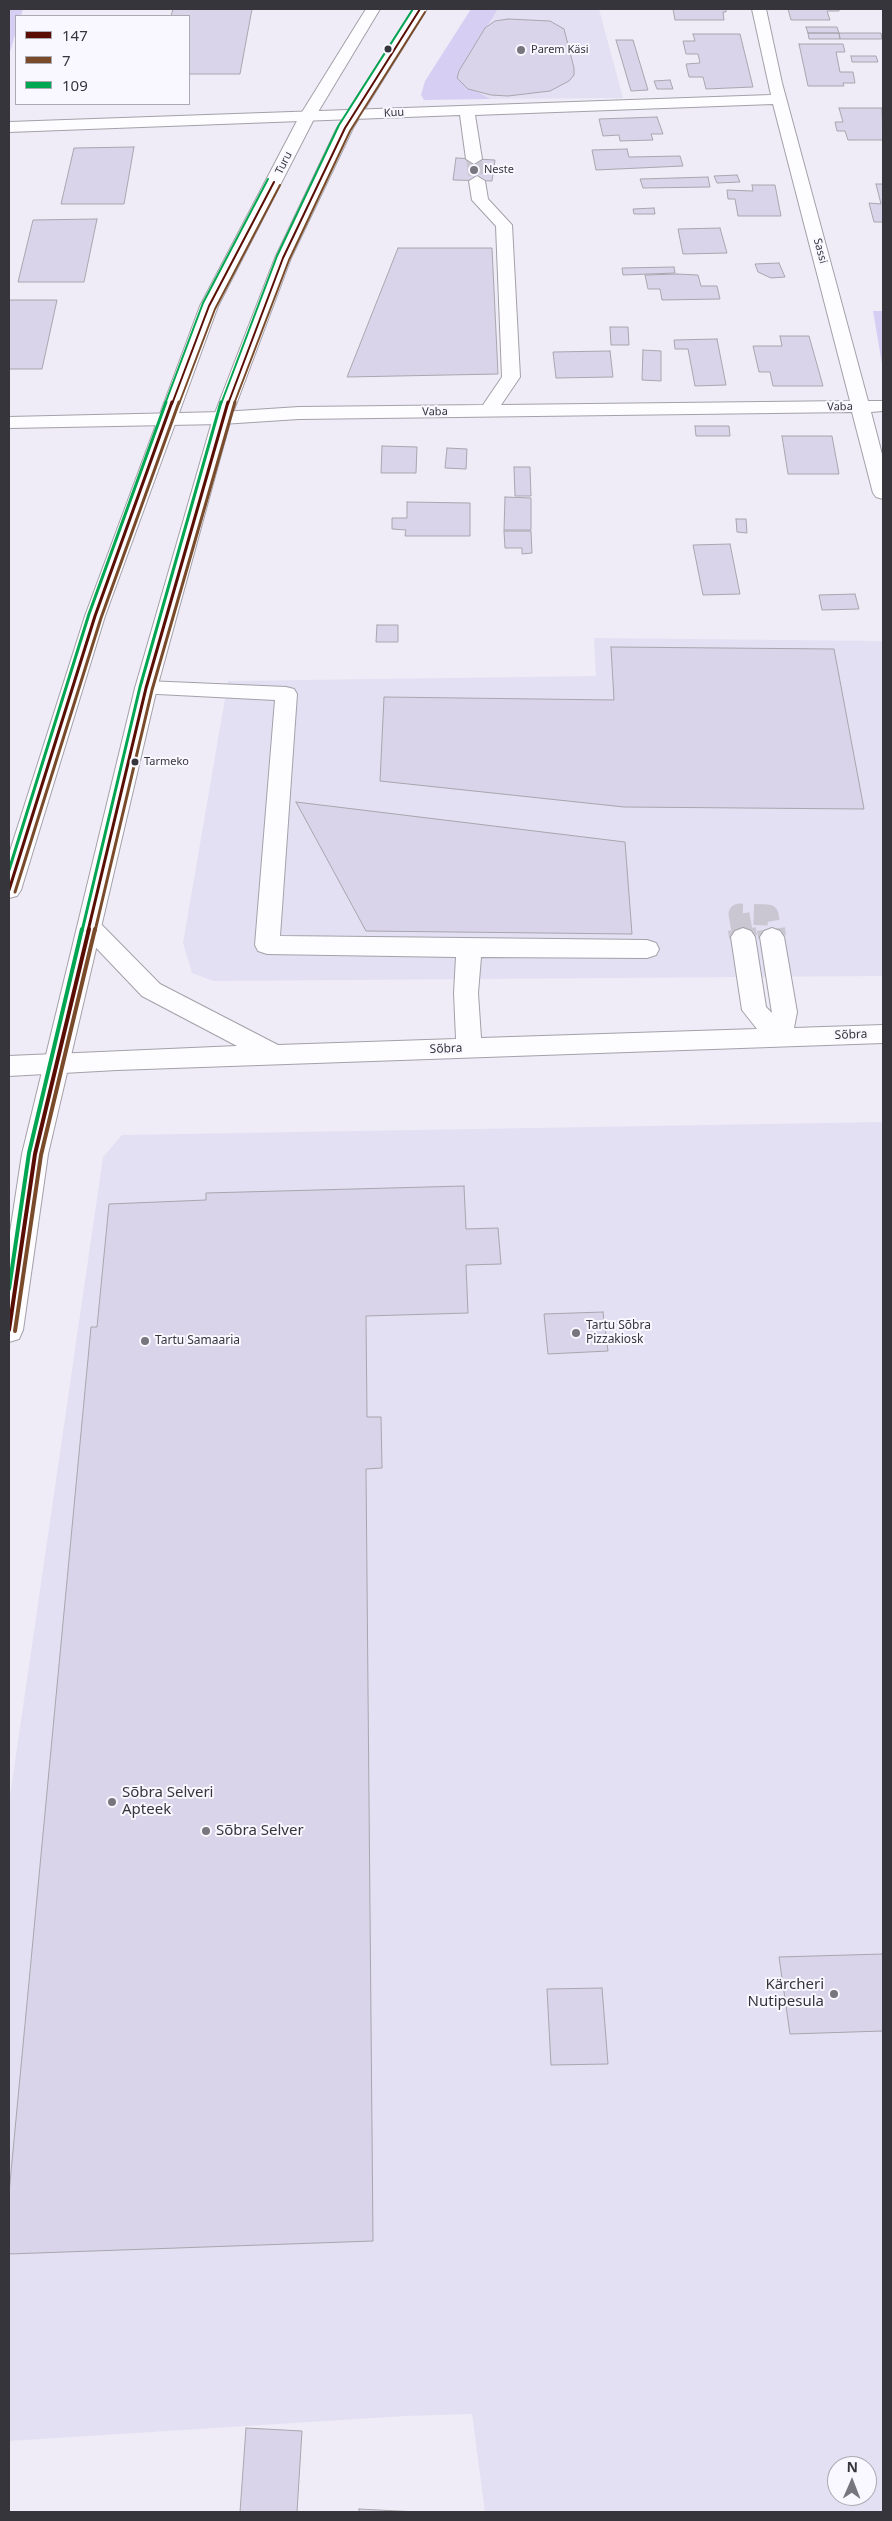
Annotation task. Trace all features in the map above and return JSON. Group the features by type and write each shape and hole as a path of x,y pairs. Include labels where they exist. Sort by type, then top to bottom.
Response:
{"street":[{"name":"Turu","path":"9,890 95,616 209,306 307,117 373,9"},
{"path":"9,1330 35,1154 146,688 222,418 283,258 345,128 420,9"},
{"name":"Sassi","path":"758,9 883,493"},
{"name":"Kuu","path":"9,127 780,99"},
{"path":"467,111 474,159"},
{"path":"477,181 480,200 504,225 511,377 488,411"},
{"name":"Vaba","path":"9,423 222,418 300,413 883,406"},
{"path":"146,688 286,694 267,945 647,949"},
{"path":"90,927 150,990 275,1055"},
{"path":"772,936 785,1012 780,1037"},
{"path":"743,937 754,1010 780,1037"},
{"path":"469,948 466,993 469,1048"},
{"name":"Sõbra","path":"9,1066 56,1065 117,1060 883,1034"}],"shaded area":[{"path":"9,9 23,9 21,15 15,15 15,35 9,56"},
{"path":"471,9 498,9 459,72 466,86 491,99 424,100 421,95 425,81"},
{"path":"498,9 599,9 623,98 491,99 466,86 458,72"},
{"path":"873,311 883,311 883,370"},
{"path":"594,638 883,641 883,976 213,981 192,973 183,943 228,681 596,676"},
{"path":"883,1122 883,2512 485,2512 472,2414 405,2416 9,2441 9,1803 103,1157 122,1135"}],"building":[{"path":"173,9 252,9 240,74 190,74 190,15 171,15"},
{"path":"673,9 726,9 726,12 723,12 724,20 675,20"},
{"path":"788,9 839,9 839,11 827,11 830,20 791,20"},
{"name":"Parem Käsi","path":"508,19 550,21 564,29 574,68 574,75 569,81 550,91 508,96 491,95 468,89 457,78 459,71 485,28 495,21"},
{"path":"806,27 837,27 839,33 808,33"},
{"path":"808,33 839,33 840,39 809,39"},
{"path":"839,33 881,33 882,39 840,39"},
{"path":"693,34 740,34 753,87 706,89 703,77 689,77 686,64 700,63 698,54 686,54 683,41 695,41"},
{"path":"616,40 633,40 648,90 631,91"},
{"path":"799,44 843,44 845,52 836,52 840,72 853,72 855,83 843,83 844,86 808,86"},
{"path":"851,56 876,56 878,62 852,62"},
{"path":"670,80 673,89 657,89 654,81"},
{"path":"839,108 882,108 883,140 848,140 845,131 837,131 835,122 843,122"},
{"path":"657,117 663,134 651,134 653,140 620,141 619,135 603,136 599,119"},
{"path":"134,147 124,204 61,204 74,148"},
{"path":"627,149 629,157 680,156 683,166 596,170 592,150"},
{"name":"Neste","path":"456,158 495,160 492,181 453,180"},
{"path":"737,175 740,182 717,183 714,176"},
{"path":"708,177 710,187 643,188 640,179"},
{"path":"876,184 883,184 883,222 874,222 869,203 881,204"},
{"path":"752,185 775,185 781,216 738,216 735,199 728,199 727,190 753,191"},
{"path":"654,208 655,214 634,214 633,209"},
{"path":"97,219 84,282 18,282 33,220"},
{"path":"720,228 727,253 683,254 678,229"},
{"path":"398,248 492,248 498,374 347,377"},
{"path":"779,263 785,277 771,278 758,272 755,264"},
{"path":"674,267 675,273 623,275 622,268"},
{"path":"645,275 698,275 701,286 717,286 720,299 662,300 660,289 648,289"},
{"path":"9,300 57,300 42,369 9,369"},
{"path":"610,327 628,327 629,345 611,345"},
{"path":"780,336 809,336 823,386 773,386 770,372 759,372 753,346 782,346"},
{"path":"717,339 726,385 695,386 688,349 675,349 674,340"},
{"path":"643,350 661,351 661,381 642,380"},
{"path":"610,351 613,377 556,378 553,352"},
{"path":"695,426 729,426 730,436 696,436"},
{"path":"782,436 832,436 839,474 788,474"},
{"path":"382,446 417,447 416,473 381,473"},
{"path":"447,448 467,449 466,469 445,468"},
{"path":"514,467 530,467 531,496 515,496"},
{"path":"505,497 531,498 531,530 504,530"},
{"path":"407,502 470,503 470,536 405,536 406,530 392,529 392,518 407,518"},
{"path":"736,519 746,519 747,533 737,532"},
{"path":"504,531 531,531 532,553 522,554 522,548 505,548"},
{"path":"730,544 740,594 703,595 693,545"},
{"path":"855,594 859,609 822,610 819,595"},
{"path":"377,625 398,625 398,642 376,642"},
{"path":"611,647 834,649 864,809 624,807 380,781 384,697 614,700"},
{"path":"296,802 625,842 632,934 366,931"},
{"name":"Sõbra Selver","path":"464,1186 466,1229 498,1228 501,1264 466,1265 468,1313 366,1316 367,1417 381,1417 382,1468 366,1469 373,2241 9,2254 9,2193 91,1327 97,1327 109,1204 206,1200 206,1193"},
{"name":"Tartu Sõbra Pizzakiosk","path":"603,1312 608,1351 548,1354 544,1314"},
{"name":"Kärcheri Nutipesula","path":"883,1954 883,2031 790,2034 779,1957"},
{"path":"602,1988 608,2064 551,2065 547,1989"},
{"path":"246,2428 302,2431 297,2512 240,2512"},
{"path":"359,2509 418,2512 359,2512"}],"tunnel":[{"path":"474,159 477,181"},
{"path":"742,931 739,914 768,915 771,931"},
{"path":"742,929 743,937"},
{"path":"771,929 772,937"}],"transit line":[{"name":"109","path":"9,1289 29,1153 140,687 216,416 277,256 339,125 413,9"},
{"name":"147","path":"9,1330 35,1154 146,688 222,418 283,258 345,128 420,9"},
{"name":"7","path":"15,1331 41,1155 152,690 228,420 289,260 350,131 425,12"},
{"name":"109","path":"9,870 89,614 160,417 203,303 268,179"},
{"name":"147","path":"9,890 95,616 166,419 209,306 274,182"},
{"name":"7","path":"15,892 101,618 172,421 215,309 280,185"}],"place":[{"name":"Parem Käsi","path":"521,50"},
{"name":"Neste","path":"474,170"},
{"name":"Tarmeko","path":"135,762"},
{"name":"Tartu Sõbra Pizzakiosk","path":"576,1333"},
{"name":"Tartu Samaaria","path":"145,1341"},
{"name":"Sõbra Selveri Apteek","path":"112,1802"},
{"name":"Sõbra Selver","path":"206,1831"},
{"name":"Kärcheri Nutipesula","path":"834,1994"}]}
